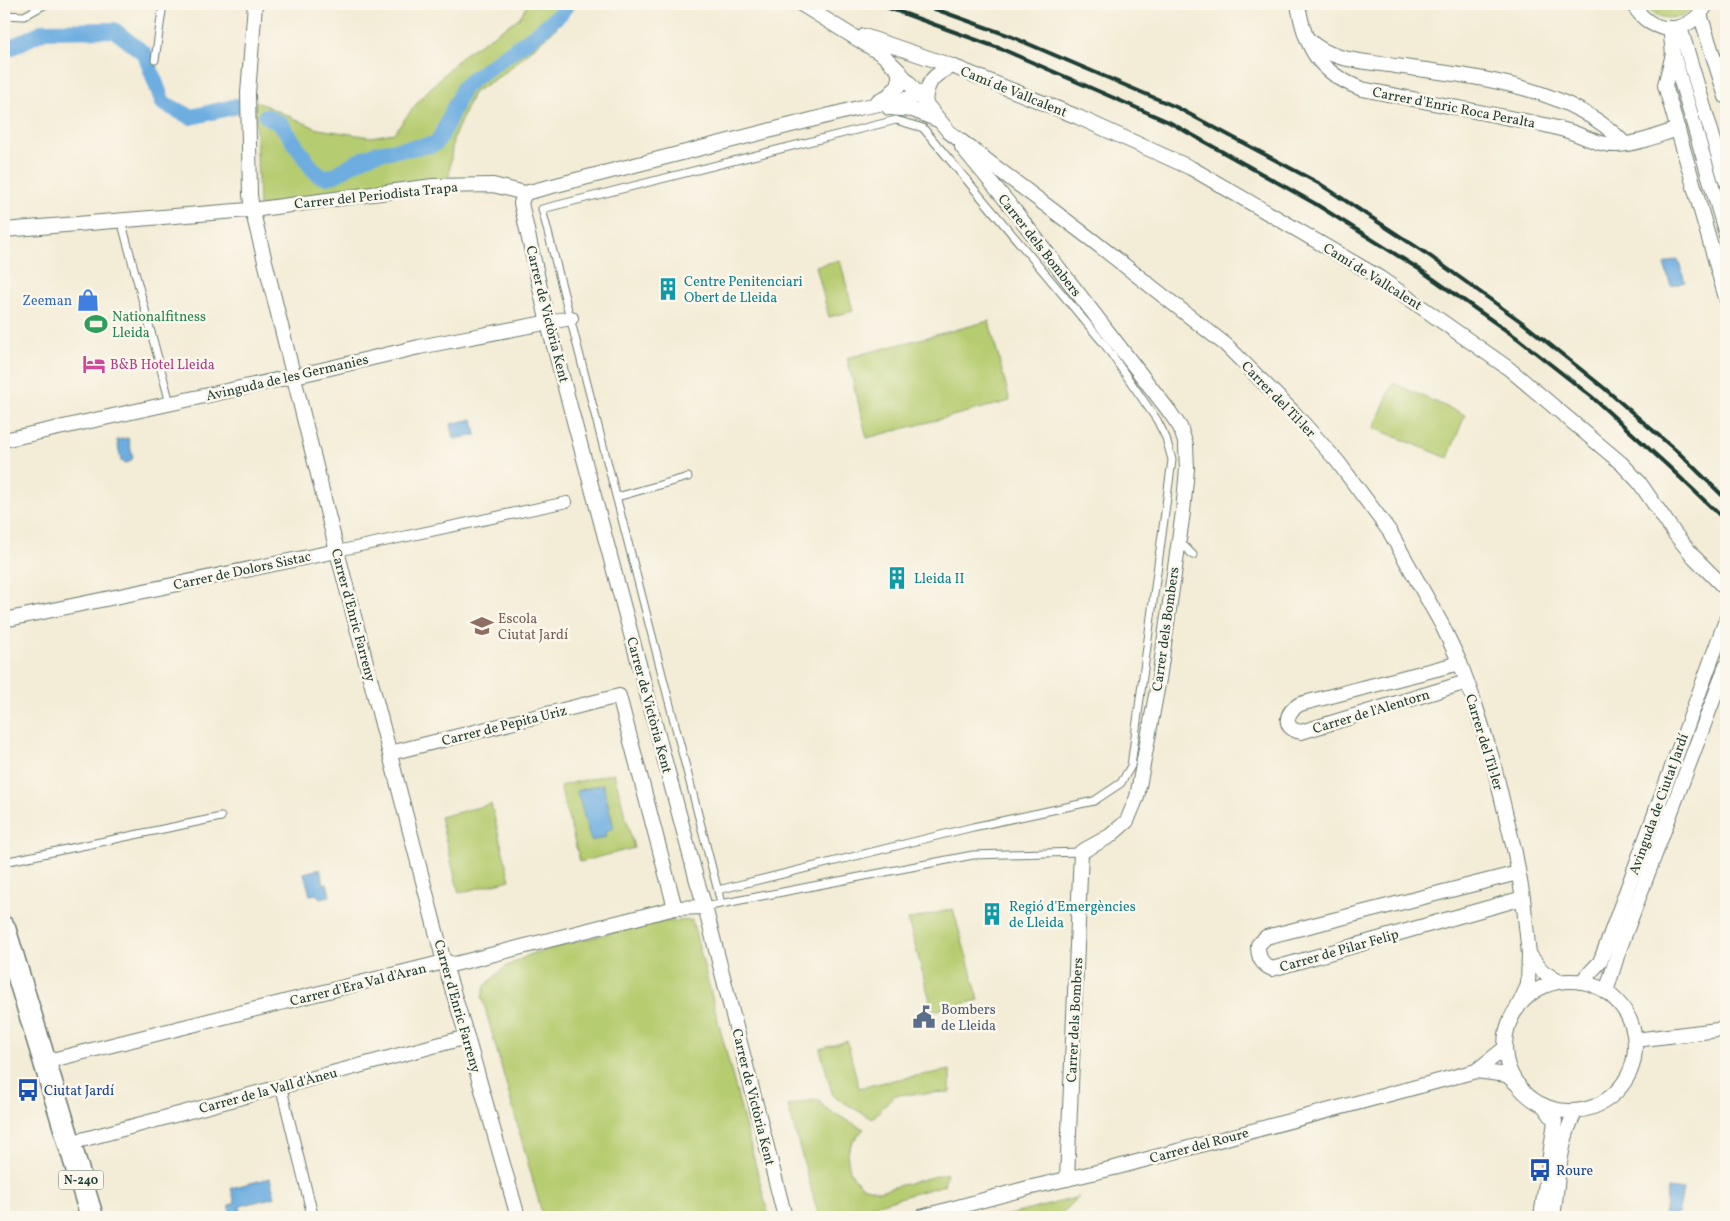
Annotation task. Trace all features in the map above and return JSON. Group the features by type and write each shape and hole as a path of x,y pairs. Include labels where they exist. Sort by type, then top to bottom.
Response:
{"main road":[{"name":"N-240","path":"5,940 92,1217"}],"street":[{"name":"Carrer d'Enric Farreny","path":"255,4 248,93 250,195 252,209 337,551 444,962 517,1217"},
{"name":"Carrer del Til·ler","path":"801,4 883,55 899,71 950,132 1226,345 1294,413 1338,462 1390,532 1438,617 1460,663 1492,758 1515,853 1523,898 1529,954 1528,985 1517,1009"},
{"name":"Carrer d'Enric Roca Peralta","path":"1298,4 1305,35 1310,48 1320,63 1338,78 1362,89 1545,125 1569,131 1597,142 1615,145 1649,140 1678,129"},
{"path":"1633,4 1638,13 1658,27 1675,28 1691,22 1704,9"},
{"path":"1704,9 1726,97"},
{"path":"1675,28 1673,54 1665,85 1726,298"},
{"path":"1675,28 1726,181"},
{"name":"Camí de Vallcalent","path":"844,30 952,66 1078,117 1191,168 1380,278 1508,368 1622,462 1639,482 1687,549 1715,580 1724,587"},
{"name":"Carrer d'Enric Roca Peralta","path":"1305,35 1316,46 1329,54 1493,82 1558,100 1601,123 1625,144"},
{"path":"1673,54 1726,234"},
{"name":"Camí de Vallcalent","path":"922,98 931,80 940,71 952,66"},
{"name":"Carrer del Periodista Trapa","path":"858,108 894,92 899,85 899,71"},
{"name":"Carrer del Periodista Trapa","path":"4,230 252,209 433,186 493,185 525,193 858,108 911,98 922,98"},
{"name":"Carrer del Periodista Trapa","path":"858,108 900,108 924,113 940,120"},
{"name":"Carrer dels Bombers","path":"950,132 1014,210 1169,411 1180,426 1186,445 1187,469 1159,678 1137,797 1127,821 1110,836 1081,852 1066,1179"},
{"name":"Carrer de Victòria Kent","path":"525,193 521,203 548,324 697,881 706,907 785,1217"},
{"name":"Avinguda de les Germanies","path":"4,440 419,346 521,327 548,324 571,318"},
{"name":"Carrer de Dolors Sistac","path":"4,620 567,502"},
{"name":"Avinguda de Ciutat Jardí","path":"1581,982 1600,962 1725,623"},
{"name":"Carrer de l'Alentorn","path":"1460,663 1300,704 1291,709 1287,720 1291,728 1301,732 1467,682"},
{"name":"Avinguda de Ciutat Jardí","path":"1606,992 1619,950 1726,666"},
{"name":"Carrer de Victòria Kent","path":"619,696 674,908"},
{"name":"Carrer de Pepita Uriz","path":"390,753 619,696"},
{"name":"Carrer de Pilar Felip","path":"1518,873 1266,937 1258,945 1258,952 1260,961 1272,969 1523,898"},
{"name":"Carrer d'Era Val d'Aran","path":"44,1062 444,962 455,964 674,908 706,907"},
{"path":"1529,954 1542,971 1559,982"},
{"path":"1559,982 1581,982 1606,992 1620,1005 1630,1021 1635,1040 1634,1060 1626,1079 1613,1095 1596,1106 1576,1111 1559,1110 1543,1105 1529,1096 1518,1084 1509,1067 1505,1048 1508,1028 1517,1009 1528,996 1542,987 1559,982"},
{"path":"1635,1040 1726,1029"},
{"name":"Carrer de la Vall d'Àneu","path":"70,1143 467,1037"},
{"name":"Carrer del Roure","path":"1476,1071 1505,1048"},
{"name":"Carrer del Roure","path":"921,1217 1118,1167 1476,1071 1507,1075 1518,1084"},
{"path":"281,1087 314,1217"},
{"path":"1542,1217 1555,1121 1543,1105"},
{"path":"1553,1217 1564,1142 1569,1122 1576,1111"}],"lane":[{"path":"4,15 24,16 46,4"},
{"path":"155,60 163,4"},
{"name":"Carrer de Victòria Kent","path":"718,890 973,827 1094,801 1121,783 1131,766 1172,460 1166,438 1157,420 1102,342 923,128 896,120 542,209 721,903"},
{"path":"121,220 170,403"},
{"path":"617,497 688,477"},
{"path":"1178,541 1193,555"},
{"path":"4,862 221,817"},
{"name":"Carrer d'Era Val d'Aran","path":"706,907 974,855 1081,852"}],"green space":[{"path":"528,4 578,4 555,29 503,74 473,93 453,139 449,177 393,188 259,206 255,101 318,129 371,137 394,133 421,98 463,55 519,18"},
{"path":"1644,4 1696,4 1684,14 1670,18 1656,15"},
{"path":"840,260 853,311 829,317 816,266"},
{"path":"989,321 1010,401 867,438 847,358"},
{"path":"1393,383 1465,415 1448,458 1374,428"},
{"path":"614,773 634,848 580,862 560,786"},
{"path":"491,804 510,880 459,893 440,817"},
{"path":"953,909 979,1000 933,1011 908,920"},
{"path":"692,920 769,1217 543,1217 482,997 485,986 505,967 533,953 652,922"},
{"path":"847,1041 859,1088 950,1070 950,1092 896,1095 872,1119 833,1096 820,1049"},
{"path":"818,1099 826,1109 864,1129 852,1142 847,1155 850,1171 862,1186 879,1191 947,1173 944,1185 833,1217 819,1217 788,1106"},
{"path":"1079,1197 1058,1217 1002,1217"}],"water":[{"path":"1678,259 1685,282 1671,286 1664,264"},
{"path":"473,419 476,435 454,439 451,424"},
{"path":"128,438 133,458 126,463 121,461 117,440"},
{"path":"603,784 614,828 605,831 606,837 591,841 577,791"},
{"path":"320,869 324,884 327,883 330,896 320,898 316,894 310,895 304,873"},
{"path":"270,1178 275,1197 240,1206 241,1212 231,1215 229,1205 235,1203 231,1188"},
{"path":"1668,1188 1683,1190 1678,1214 1675,1214 1674,1217 1664,1217"}],"waterway":[{"path":"266,116 281,124 311,167 319,175 327,177 335,175 354,163 376,153 431,145 436,143 441,136 463,88 474,78 535,35 561,13 566,4"},
{"path":"4,51 44,31 114,30 145,54 163,103 191,117 237,106"}],"railway":[{"path":"878,4 1004,50 1169,122 1314,203 1419,269 1517,338 1592,397 1726,521"},
{"path":"921,4 1010,36 1176,107 1320,184 1427,254 1523,323 1604,388 1680,454 1726,499"}],"place":[{"name":"Centre Penitenciari Obert de Lleida","path":"668,289"},
{"name":"Zeeman","path":"88,300"},
{"name":"Nationalfitness Lleida","path":"96,324"},
{"name":"B&B Hotel Lleida","path":"94,364"},
{"name":"Lleida II","path":"897,578"},
{"name":"Escola Ciutat Jardí","path":"482,626"},
{"name":"Regió d'Emergències de Lleida","path":"992,914"},
{"name":"Bombers de Lleida","path":"924,1017"},
{"name":"Ciutat Jardí","path":"28,1090"},
{"name":"Roure","path":"1540,1170"}]}
